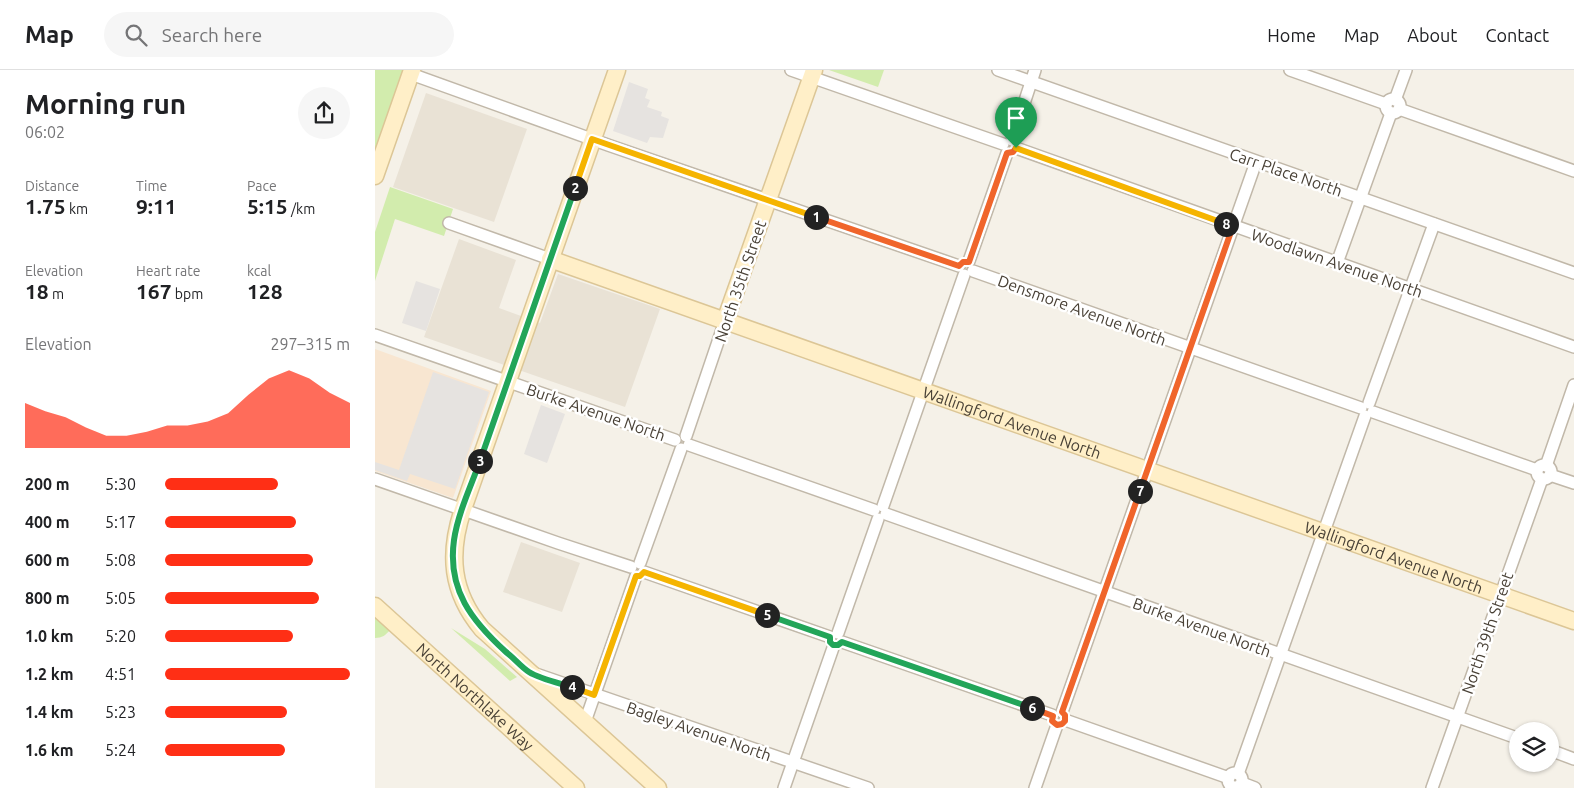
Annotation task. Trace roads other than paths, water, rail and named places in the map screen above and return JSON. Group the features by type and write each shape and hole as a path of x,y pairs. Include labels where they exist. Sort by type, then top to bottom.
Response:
{"street":[{"path":"617,70 463,509 454,542 454,563 457,584 465,604 482,629 658,788"},
{"name":"Woodlawn Avenue North","path":"791,70 813,74 1009,146 1574,347"},
{"name":"Carr Place North","path":"998,70 1574,273"},
{"path":"784,788 1035,70"},
{"path":"1290,70 1574,171"},
{"path":"1337,263 1406,70"},
{"path":"375,176 412,72"},
{"name":"Densmore Avenue North","path":"412,72 592,139 966,268 1574,483"},
{"name":"North 35th Street","path":"585,722 813,74"},
{"path":"1035,788 1256,162"},
{"name":"Wallingford Avenue North","path":"449,223 1574,621"},
{"path":"1235,782 1434,224"},
{"name":"Burke Avenue North","path":"375,335 683,442 1509,735"},
{"name":"North 39th Street","path":"1432,788 1574,385"},
{"path":"375,479 836,639 1255,788"},
{"name":"North Northlake Way","path":"375,606 576,788"},
{"name":"Bagley Avenue North","path":"529,672 869,788"},
{"path":"1559,753 1574,759"}]}
